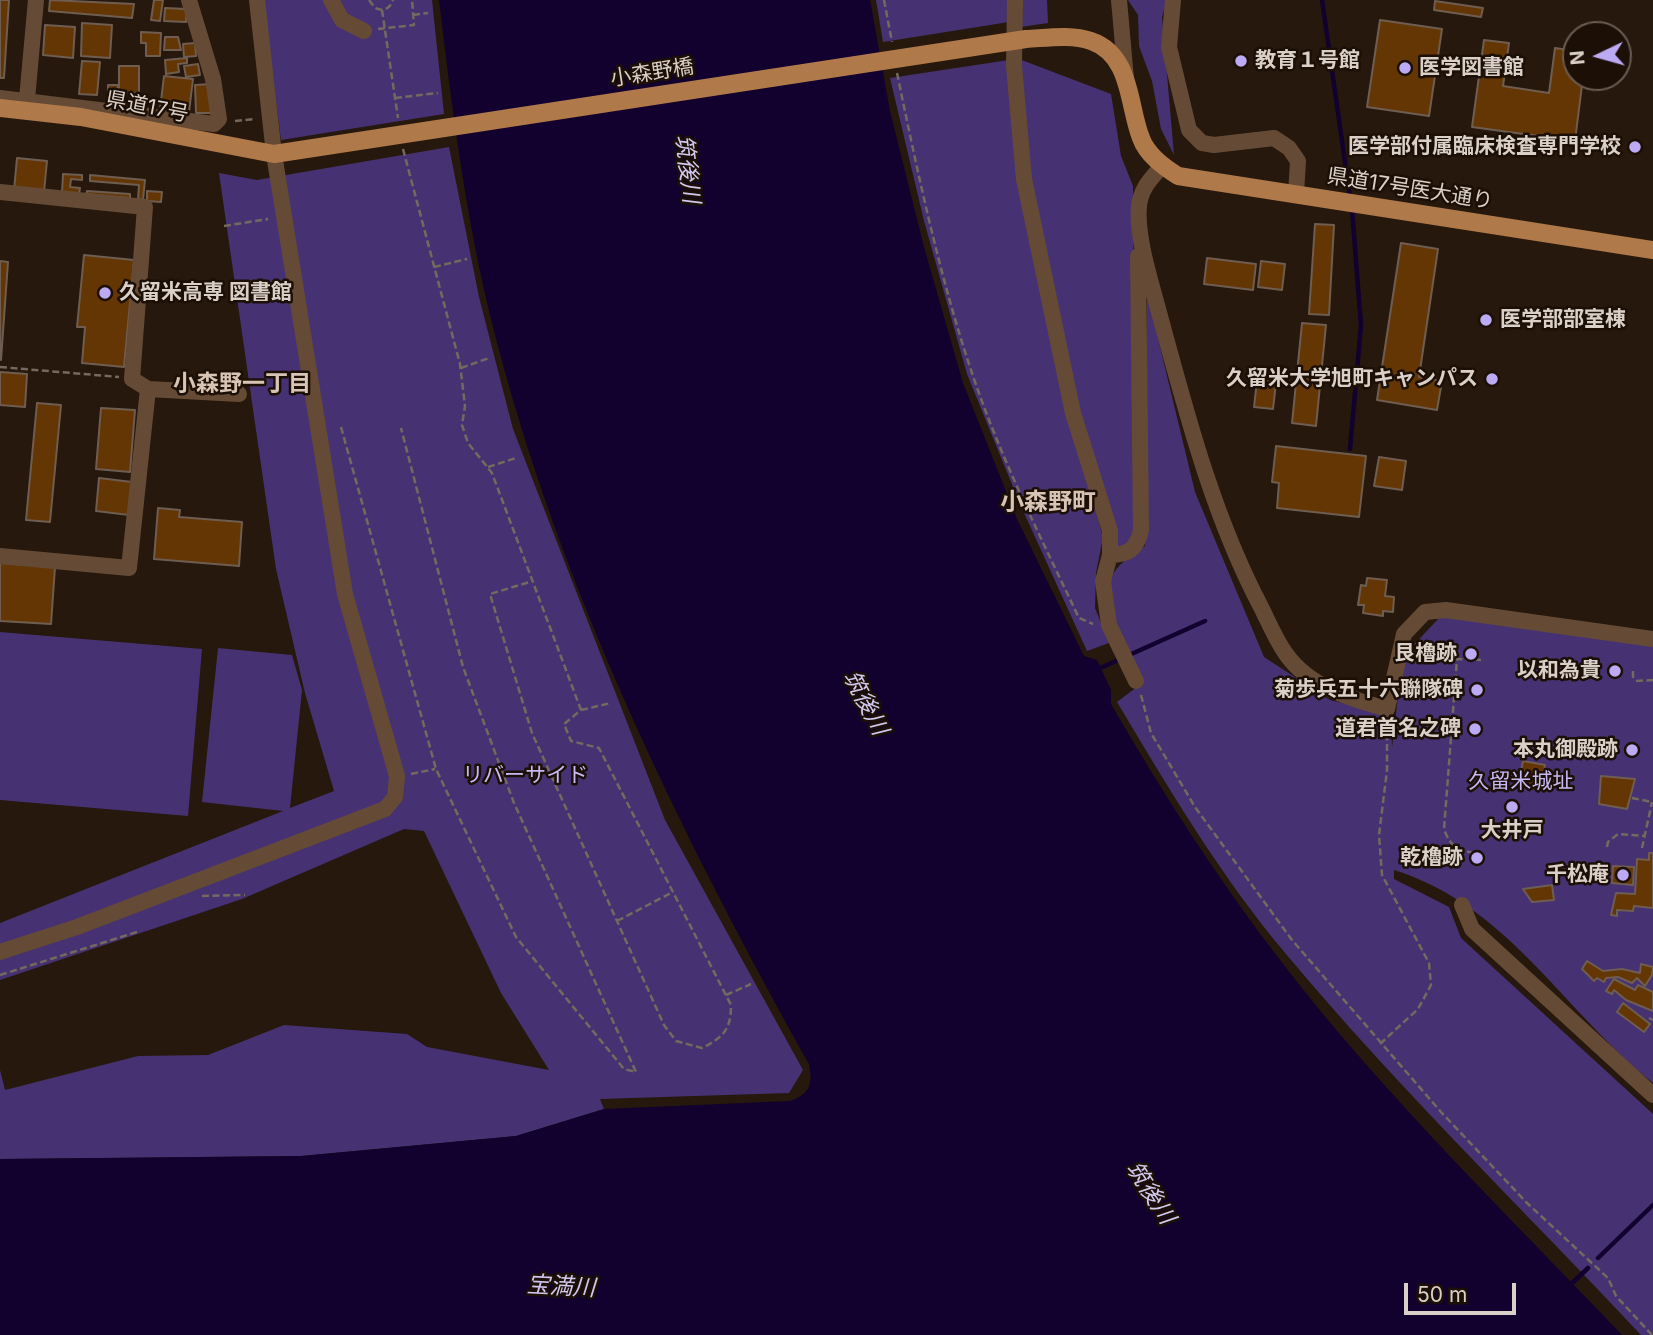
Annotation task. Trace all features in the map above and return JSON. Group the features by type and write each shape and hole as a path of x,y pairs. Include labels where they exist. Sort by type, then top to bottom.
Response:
{"main road":[{"name":"小森野橋","path":"279,153 1026,39 1063,37 1092,41 1112,57 1126,79"},
{"path":"1126,79 1141,140 1162,166"},
{"name":"県道17号","path":"0,108 81,117 279,153"},
{"name":"県道17号医大通り","path":"1162,166 1178,176 1653,250"}],"street":[{"path":"27,99 36,0"},
{"path":"0,98 27,99 214,124 219,119 214,79 189,0"},
{"path":"0,952 89,923 386,808 395,797 397,776 345,594 285,216 279,153 257,0"},
{"path":"331,0 342,20 364,31"},
{"path":"1015,0 1014,66 1024,179 1073,413 1110,531 1110,555 1103,581 1109,625 1136,681"},
{"path":"1119,0 1126,79"},
{"path":"1173,0 1168,47 1189,130 1202,143 1214,145 1274,138 1289,148 1298,161 1296,194"},
{"path":"1162,166 1142,188 1139,210 1141,232 1181,393 1221,517 1248,583 1287,656 1311,679 1346,698 1387,709 1404,634 1425,612 1446,610 1653,639"},
{"path":"0,192 145,207 132,379 148,389 239,394"},
{"path":"1110,555 1129,552 1138,543 1141,530 1138,248 1141,232"},
{"path":"0,556 129,568 148,389"},
{"path":"1462,905 1472,929 1653,1095"}],"path":[{"path":"369,0 374,8 383,10"},
{"path":"393,0 383,10 399,123"},
{"path":"364,31 414,25 412,0"},
{"path":"884,0 893,49"},
{"path":"414,15 428,13"},
{"path":"895,61 928,219 972,374 1021,495 1079,618 1100,628 1109,625"},
{"path":"395,98 438,93"},
{"path":"214,124 259,118"},
{"path":"403,147 461,368 465,406 462,425 468,443 488,467 581,710"},
{"path":"224,226 285,216"},
{"path":"434,267 467,259"},
{"path":"461,368 489,358"},
{"path":"0,367 132,379"},
{"path":"341,427 436,769 516,937 624,1069 636,1072 514,803 463,667 401,428"},
{"path":"488,467 516,458"},
{"path":"533,581 490,594 532,733 664,1025 676,1041 702,1048 721,1038 731,1025 731,1005 599,748 571,741 564,724 581,710 611,703"},
{"path":"1474,853 1460,850 1448,842 1444,829 1457,659 1481,660"},
{"path":"1633,671 1635,679 1653,680"},
{"path":"1136,681 1151,733 1195,807 1293,940 1380,1044 1518,1193 1608,1278 1616,1296 1652,1335"},
{"path":"1380,1044 1418,1009 1431,985 1429,963 1382,875 1379,835 1387,770 1387,709"},
{"path":"397,776 436,769"},
{"path":"1632,798 1652,802 1642,848"},
{"path":"1607,847 1608,842 1618,834 1645,836"},
{"path":"617,921 673,892"},
{"path":"0,975 137,932"},
{"path":"726,995 751,984"}],"green space":[{"path":"263,0 432,0 444,114 281,140"},
{"path":"876,0 1010,0 1009,22 883,42"},
{"path":"1020,0 1047,0 1048,23 1021,27"},
{"path":"1128,0 1167,0 1162,17 1174,155 1161,129 1152,81 1139,46 1138,15"},
{"path":"1019,59 1111,94 1121,156 1133,186 1136,526 1128,544 1115,549 1078,409 1029,175"},
{"path":"1009,60 1068,416 1103,537 1096,573 1095,608 1109,643 1087,651 1020,504 967,374 924,221 890,78"},
{"name":"リバーサイド","path":"449,147 479,297 513,429 665,820 803,1070 789,1093 600,1099 604,1109 516,1136 301,1156 0,1159 0,1070 5,1090 138,1056 208,1055 284,1025 407,1034 427,1047 549,1070 501,993 424,831 404,829 242,899 0,980 0,923 283,811 202,802 218,648 292,655 302,690 290,808 334,791 305,693 276,569 219,173 257,180"},
{"name":"久留米城址","path":"1147,293 1195,492 1264,657 1330,700 1391,715 1392,748 1406,653 1441,616 1653,645 1653,1083 1621,1055 1503,934 1470,908 1434,887 1394,870 1394,879 1449,907 1461,938 1653,1114 1653,1335 1641,1335 1416,1100 1286,954 1218,863 1117,702 1142,683 1122,641 1111,608 1109,592 1112,578 1119,566 1145,546"},
{"path":"0,632 202,649 188,816 0,800"}],"water":[{"path":"439,0 870,0 890,111 924,247 963,383 1017,519 1084,656 1097,660 1111,690 1111,704 1214,869 1259,933 1322,1013 1448,1154 1622,1335 0,1335 0,1159 301,1156 516,1136 604,1109 790,1101 802,1095 810,1083 809,1064 714,887 627,706 552,519 520,424 483,287 461,164"}],"building":[{"path":"0,0 9,0 4,78 0,78"},
{"path":"50,0 134,4 132,18 49,11"},
{"path":"154,0 163,0 160,21 151,20"},
{"path":"1435,1 1483,8 1481,17 1434,10"},
{"path":"165,8 187,9 186,22 164,21"},
{"name":"医学図書館","path":"1380,20 1442,29 1429,116 1367,107"},
{"path":"82,23 112,25 110,58 81,56"},
{"path":"45,25 75,27 73,58 43,55"},
{"path":"141,32 161,33 160,56 146,56 146,43 141,43"},
{"path":"165,37 178,37 181,50 164,50"},
{"path":"1484,40 1509,43 1503,86 1549,93 1555,48 1562,49 1562,91 1581,91 1575,141 1472,127"},
{"path":"195,43 196,56 184,57 183,44"},
{"path":"187,58 187,63 178,64 179,72 166,74 165,60"},
{"path":"82,61 100,62 97,95 79,94"},
{"path":"198,64 200,75 186,77 184,66"},
{"path":"119,66 139,66 139,93 119,93"},
{"path":"164,76 193,79 189,112 160,109"},
{"path":"211,84 212,113 196,113 195,85"},
{"path":"108,85 118,85 118,101 108,102"},
{"path":"17,158 47,161 44,192 14,190"},
{"path":"63,174 82,175 82,180 71,179 70,187 80,188 79,194 62,193"},
{"path":"90,175 145,180 143,200 138,199 139,185 90,181"},
{"path":"87,191 130,194 130,198 86,194"},
{"path":"147,191 162,192 161,202 147,201"},
{"path":"1315,224 1334,225 1329,315 1309,314"},
{"path":"1401,243 1438,249 1419,377 1442,381 1437,410 1377,400"},
{"name":"久留米高専 図書館","path":"84,255 134,260 124,367 82,363 85,327 77,327"},
{"path":"1207,258 1256,264 1253,290 1204,284"},
{"path":"0,261 8,262 1,360 0,359"},
{"path":"1261,261 1285,264 1282,290 1258,287"},
{"path":"1302,323 1326,325 1316,426 1292,423"},
{"path":"0,372 27,374 25,407 0,405"},
{"path":"1258,372 1277,374 1273,409 1254,407"},
{"path":"37,403 61,405 50,522 26,520"},
{"path":"101,408 135,410 130,472 96,469"},
{"path":"1276,446 1366,456 1359,517 1277,508 1279,483 1272,482"},
{"path":"1379,457 1406,461 1402,490 1374,486"},
{"path":"99,478 132,482 129,515 96,511"},
{"path":"158,508 180,510 179,517 242,522 239,566 154,559"},
{"path":"0,563 55,567 51,624 0,621"},
{"path":"1367,578 1387,580 1385,596 1394,597 1393,612 1383,611 1383,616 1363,613 1364,605 1358,605 1361,585 1366,586"},
{"path":"1523,761 1545,765 1541,790 1518,786"},
{"path":"1601,776 1635,779 1627,809 1599,804"},
{"path":"1649,853 1653,853 1653,908 1634,906 1633,911 1617,910 1617,916 1611,915 1616,893 1635,894 1637,859 1649,860"},
{"name":"千松庵","path":"1613,866 1634,867 1633,885 1612,883"},
{"path":"1552,885 1554,900 1532,902 1523,889"},
{"path":"1587,961 1603,971 1622,969 1640,973 1641,964 1653,967 1652,975 1645,986 1637,978 1632,983 1618,977 1606,978 1604,982 1597,978 1594,981 1582,969"},
{"path":"1614,979 1635,990 1638,985 1653,992 1653,1011 1626,1000 1614,990 1612,994 1606,991"},
{"path":"1623,1003 1650,1024 1644,1032 1617,1012"}],"waterway":[{"path":"1322,0 1350,197"},
{"path":"1350,449 1361,326 1352,209"},
{"path":"1098,669 1205,621"},
{"path":"1598,1258 1653,1205"},
{"path":"1569,1286 1588,1268"}],"place":[{"name":"教育１号館","path":"1241,61"},
{"name":"医学図書館","path":"1405,68"},
{"name":"医学部付属臨床検査専門学校","path":"1635,147"},
{"name":"久留米高専 図書館","path":"105,293"},
{"name":"医学部部室棟","path":"1486,320"},
{"name":"久留米大学旭町キャンパス","path":"1492,379"},
{"name":"艮櫓跡","path":"1471,654"},
{"name":"以和為貴","path":"1615,671"},
{"name":"菊歩兵五十六聯隊碑","path":"1477,690"},
{"name":"道君首名之碑","path":"1475,729"},
{"name":"本丸御殿跡","path":"1632,750"},
{"name":"大井戸","path":"1512,807"},
{"name":"乾櫓跡","path":"1477,858"},
{"name":"千松庵","path":"1623,875"}],"district":[{"name":"小森野一丁目","path":"242,384"},
{"name":"小森野町","path":"1048,503"}],"water label":[{"name":"筑後川","path":"687,169"},
{"name":"筑後川","path":"865,703"},
{"name":"筑後川","path":"1150,1193"},
{"name":"宝満川","path":"561,1287"}]}
